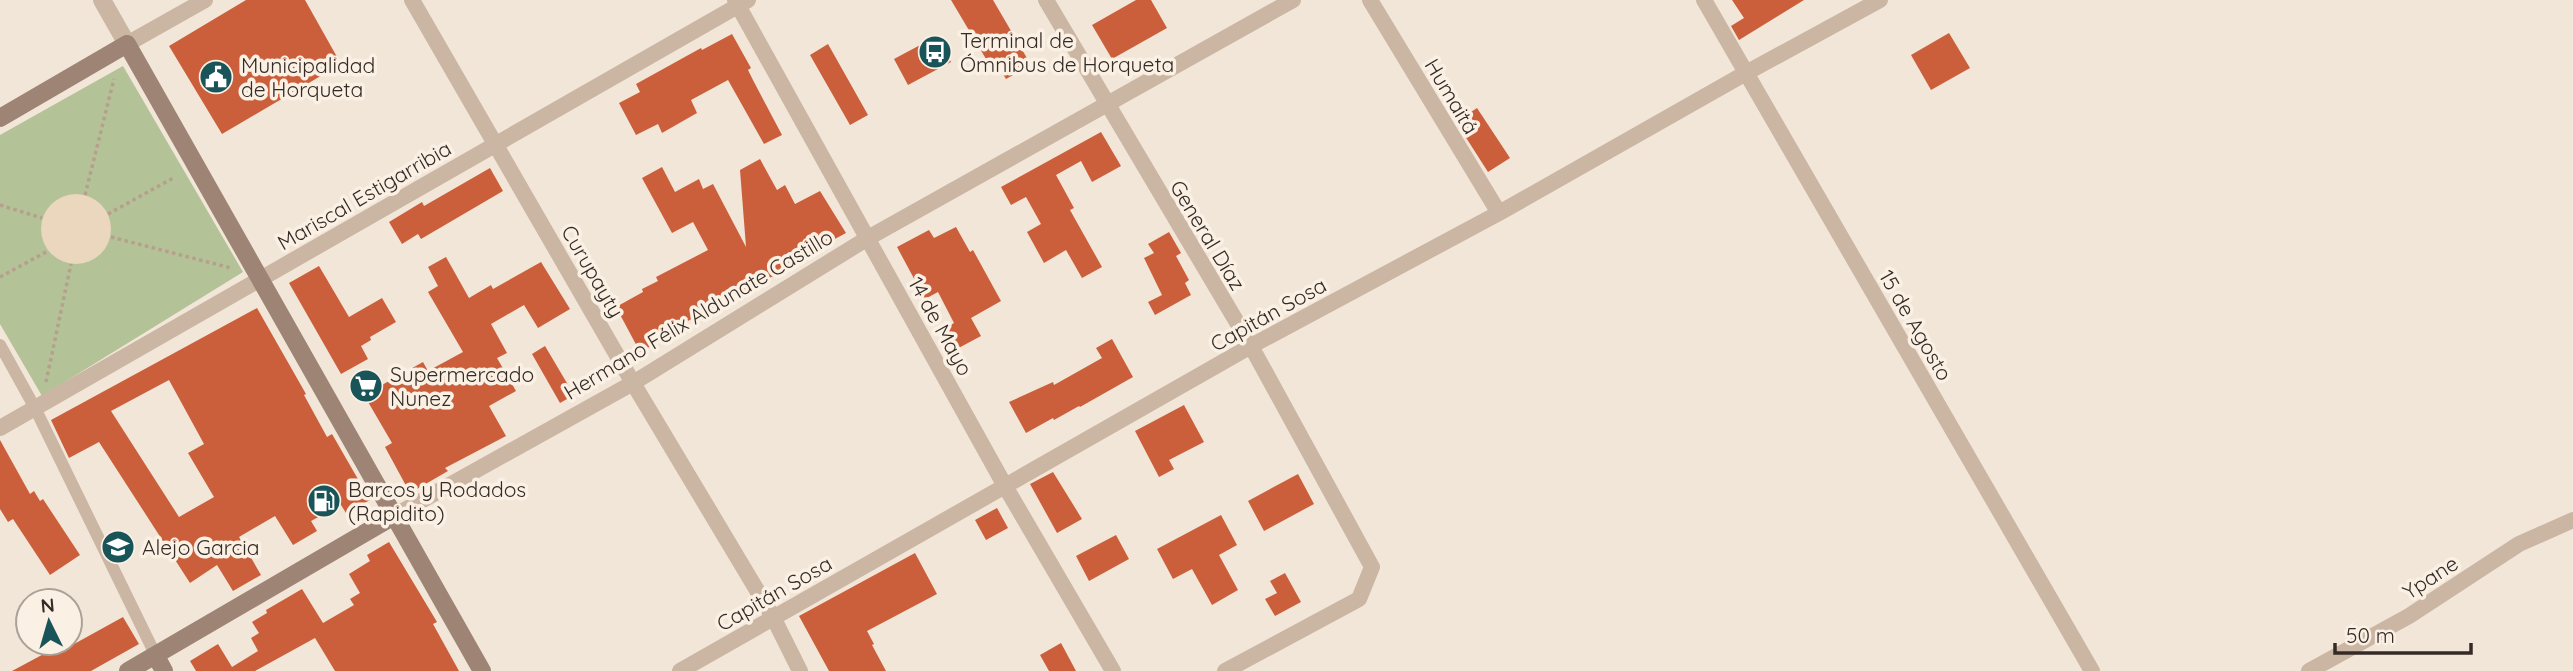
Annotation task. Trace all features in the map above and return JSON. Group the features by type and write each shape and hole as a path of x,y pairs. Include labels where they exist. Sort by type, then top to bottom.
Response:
{"main road":[{"path":"0,118 127,44 482,671"},
{"name":"Hermano Félix Aldunate Castillo","path":"128,671 160,663 394,516"}],"street":[{"path":"102,0 127,44 205,0"},
{"name":"Curupayty","path":"412,0 773,617 800,671"},
{"name":"General Díaz","path":"1046,0 1251,346 1372,567 1359,599 1226,671"},
{"name":"Hermano Félix Aldunate Castillo","path":"394,516 634,383 868,238 1293,0"},
{"name":"Humaitá","path":"1370,0 1499,213"},
{"name":"15 de Agosto","path":"1704,0 2092,671"},
{"name":"Capitán Sosa","path":"680,671 1251,346 1499,213 1880,0"},
{"name":"Mariscal Estigarribia","path":"0,428 740,2"},
{"name":"14 de Mayo","path":"740,2 1005,486 1113,671"},
{"path":"0,345 35,408 160,663"},
{"name":"Ypane","path":"2309,671 2409,616 2519,544 2573,520"}],"path":[{"path":"85,195 114,79"},
{"path":"108,214 175,177"},
{"path":"0,205 42,218"},
{"path":"111,237 231,268"},
{"path":"0,277 48,251"},
{"path":"46,382 71,264"}],"green space":[{"path":"123,66 243,272 42,396 0,324 0,135"}],"shaded area":[{"path":"76,194 101,204 111,229 101,254 76,264 51,254 41,229 51,204"}],"building":[{"path":"246,0 305,0 341,64 222,134 169,46"},
{"path":"951,0 993,0 1031,65 1006,79 995,61 989,64"},
{"path":"1136,0 1151,0 1167,28 1112,59 1092,25"},
{"path":"1732,0 1804,0 1739,40 1731,26 1744,18"},
{"path":"1949,33 1970,68 1931,90 1911,55"},
{"path":"732,34 782,135 764,144 728,80 691,100 697,113 662,133 658,124 636,135 619,103 640,92 636,84"},
{"path":"937,36 951,62 908,85 894,59"},
{"path":"828,44 868,115 850,125 810,55"},
{"path":"1477,108 1510,158 1488,172 1456,122"},
{"path":"1101,132 1121,166 1092,182 1081,161 1056,175 1074,208 1070,210 1102,267 1082,278 1066,250 1044,263 1027,232 1041,224 1026,197 1011,205 1001,187"},
{"path":"760,159 777,190 785,185 795,204 820,191 846,233 781,268 783,271 665,333 668,337 640,352 616,307 658,281 656,277 708,250 693,222 672,233 642,178 662,167 675,192 699,179 703,189 713,184 746,247 740,170"},
{"path":"490,168 503,191 421,239 418,234 402,244 389,222 422,202 424,206"},
{"path":"956,227 970,252 973,250 1001,301 971,318 981,336 953,351 942,330 954,323 938,292 925,299 897,247 929,230 934,238"},
{"path":"1169,232 1181,253 1176,256 1189,280 1185,283 1191,295 1155,315 1148,302 1162,295 1144,258 1154,253 1148,244"},
{"path":"446,257 469,298 491,285 493,289 541,262 570,309 538,328 524,305 491,324 507,353 497,358 516,391 489,406 506,436 445,468 448,471 410,493 385,447 392,443 364,395 423,362 428,371 463,352 428,292 438,286 428,267"},
{"path":"319,266 349,317 382,298 396,322 370,337 371,340 361,346 368,359 341,374 289,283"},
{"path":"257,308 327,437 332,434 370,500 346,513 341,505 311,521 317,531 293,545 275,516 239,537 261,575 233,591 217,565 190,583 99,442 69,458 51,420","holes":["169,380 204,444 188,453 214,497 179,517 111,411"]},
{"path":"1112,339 1133,377 1026,433 1009,402 1053,382 1054,385 1102,358 1096,348"},
{"path":"545,346 574,395 560,403 532,354"},
{"path":"1184,405 1204,442 1169,460 1174,469 1159,477 1135,431"},
{"path":"0,440 30,494 34,491 40,501 43,499 80,555 50,575 13,519 8,522 0,509"},
{"path":"1053,472 1082,519 1057,533 1030,484"},
{"path":"1298,474 1314,504 1264,531 1248,501"},
{"path":"997,508 1008,528 986,540 975,520"},
{"path":"1221,515 1237,545 1219,555 1238,590 1212,605 1192,569 1173,579 1157,549"},
{"path":"1116,535 1129,559 1089,581 1076,556"},
{"path":"389,542 437,622 433,624 459,671 335,671 315,638 255,671 196,671 190,661 218,644 232,667 258,651 251,638 259,633 252,622 267,613 266,610 302,589 323,623 354,605 350,599 360,593 349,574 370,561 367,555"},
{"path":"915,553 937,594 867,631 886,671 829,671 799,616"},
{"path":"1285,573 1301,602 1275,616 1265,599 1277,593 1270,581"},
{"path":"123,617 139,644 91,671 12,671 38,657 84,657 84,639"},
{"path":"1061,643 1076,671 1049,671 1040,655"}],"place":[{"name":"Terminal de Ómnibus de Horqueta","path":"935,52"},
{"name":"Municipalidad de Horqueta","path":"216,77"},
{"name":"Supermercado Nunez","path":"366,386"},
{"name":"Barcos y Rodados (Rapidito)","path":"324,501"},
{"name":"Alejo Garcia","path":"118,547"}]}
